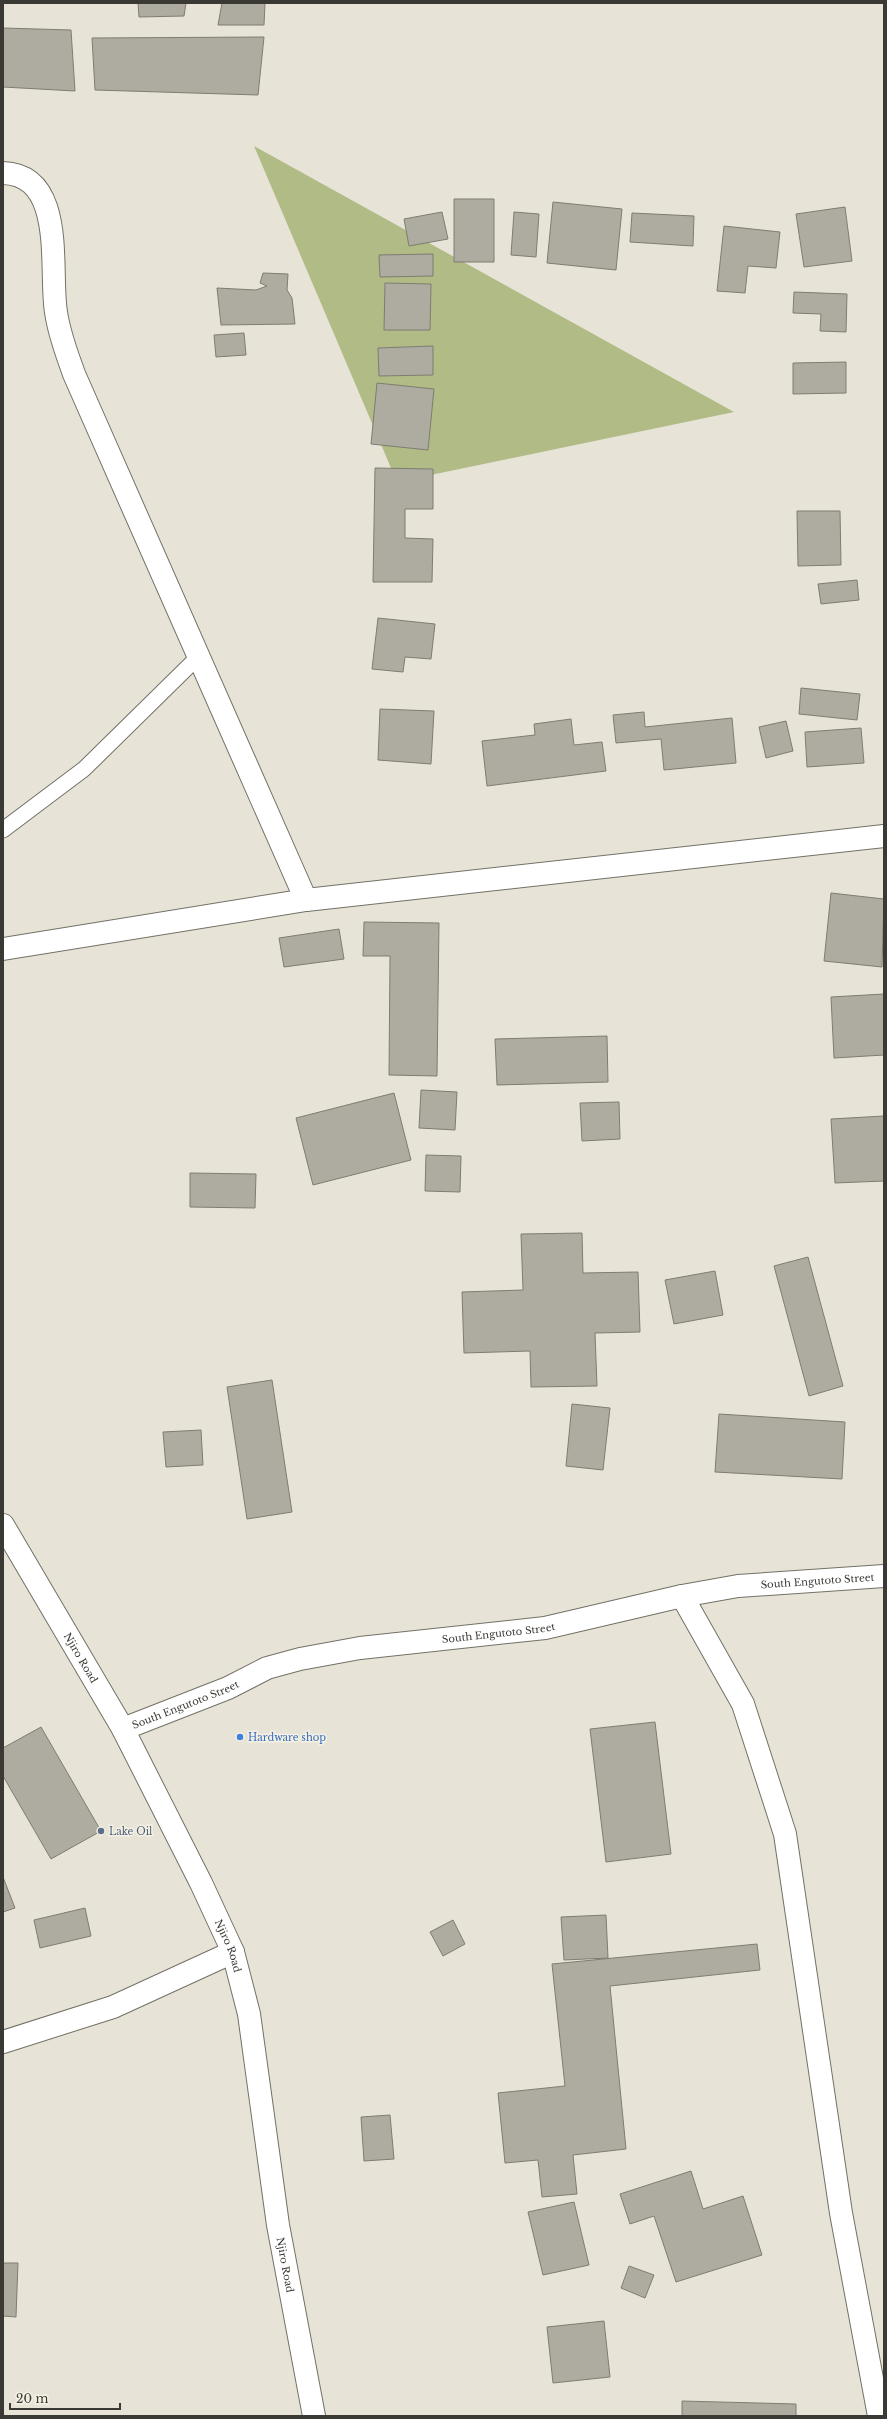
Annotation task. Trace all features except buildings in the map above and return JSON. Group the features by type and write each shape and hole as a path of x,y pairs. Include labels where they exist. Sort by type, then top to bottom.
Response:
{"street":[{"path":"3,173 26,180 44,198 55,264 56,312 72,367 306,900"},
{"path":"3,949 306,900 884,836"},
{"name":"Njiro Road","path":"3,1525 123,1729 201,1883 233,1952 249,2014 278,2225 314,2416"},
{"name":"South Engutoto Street","path":"123,1729 228,1688 267,1668 300,1659 360,1648 545,1628 682,1596 738,1586 884,1576"},
{"path":"682,1596 743,1704 786,1834 841,2213 879,2416"},
{"path":"3,2042 113,2007 233,1952"}],"lane":[{"path":"3,830 84,769 199,656"}],"green space":[{"path":"254,146 734,412 397,482"}],"place":[{"name":"Hardware shop","path":"240,1737"},
{"name":"Lake Oil","path":"101,1831"}]}
